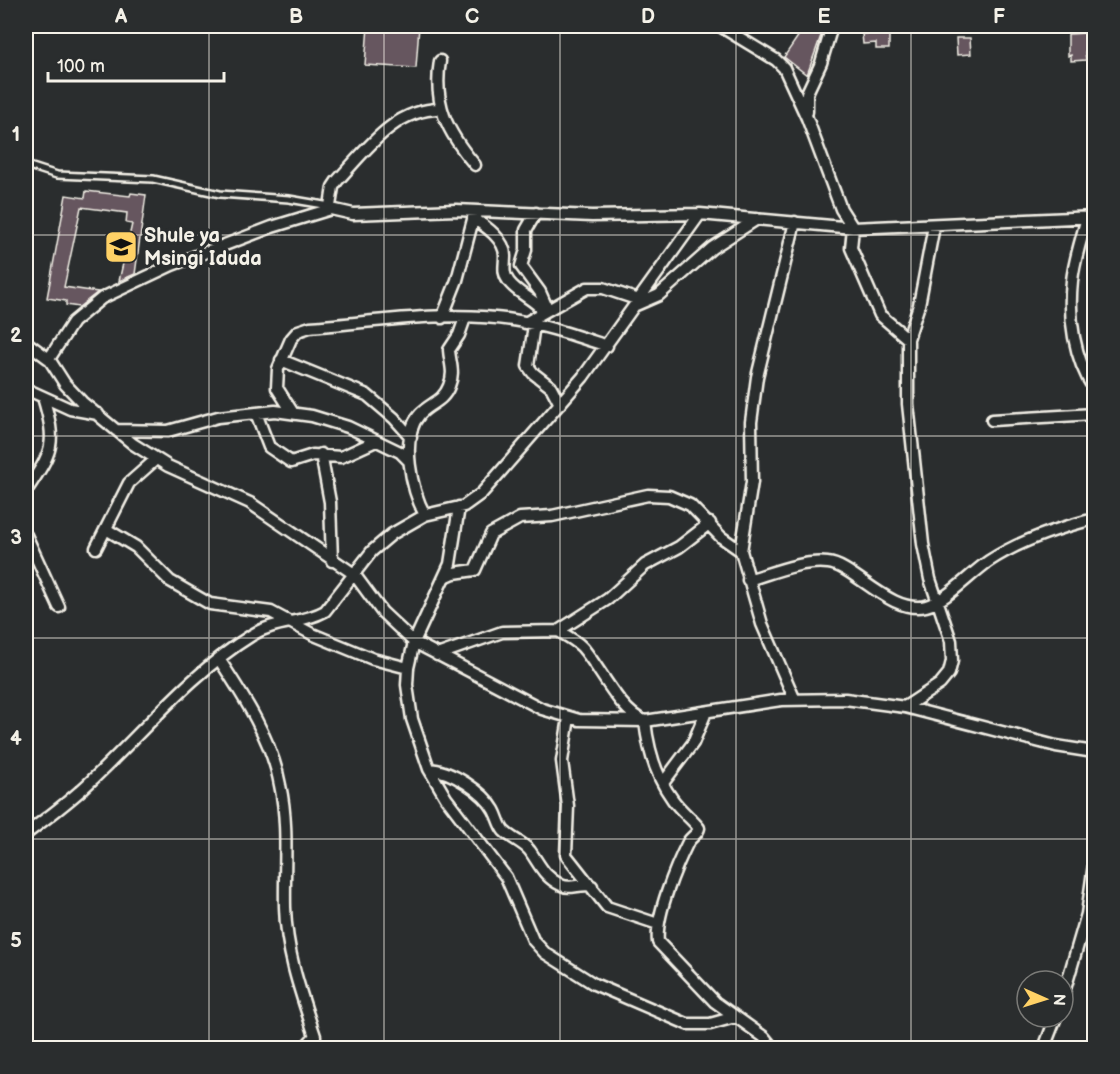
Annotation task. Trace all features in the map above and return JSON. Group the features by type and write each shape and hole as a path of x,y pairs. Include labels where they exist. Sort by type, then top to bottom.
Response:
{"street":[{"path":"720,26 776,60 784,68 807,118 841,209 853,228 850,248 873,301 880,315 908,339"},
{"path":"807,118 807,93 821,63 831,26"},
{"path":"440,61 438,86 440,109 453,137 474,165"},
{"path":"330,206 333,188 338,181 390,127 409,114 428,109 440,109"},
{"path":"49,359 73,321 102,298 172,265 272,227 331,209 353,214 456,210 474,215 536,213 592,216 700,213 853,228 1091,217 1072,281 1073,327 1075,349 1095,389"},
{"path":"536,213 526,230 526,250 521,266 540,292 546,311"},
{"path":"26,834 78,793 148,722 219,658 268,626 316,616 325,611 372,551 385,540 426,515 470,503 482,493 607,346 700,213"},
{"path":"474,215 501,243 505,252 503,268 510,282 546,311"},
{"path":"442,318 457,280 474,215"},
{"path":"560,404 547,383 532,373 528,366 530,324 546,311 587,288 603,288 637,303 659,294 712,248 757,219"},
{"path":"794,699 762,624 741,551 752,482 751,422 757,377 795,222"},
{"path":"905,707 940,684 951,668 951,641 937,601 923,544 908,404 908,339 919,305 934,226"},
{"path":"293,413 277,388 276,377 291,339 298,331 310,327 465,318 530,324 607,346"},
{"path":"426,515 414,490 409,461 411,437 422,412 438,403 449,387 453,370 450,350 465,318"},
{"path":"26,342 49,359 65,384 116,430 155,460 250,503 354,574 382,612 414,642 519,698 569,718 645,721 794,699 845,699 905,707 1046,744 1095,752"},
{"path":"281,360 367,395 394,418 411,437"},
{"path":"26,389 70,409 99,414"},
{"path":"26,491 42,466 52,440 51,421 43,397"},
{"path":"116,430 168,431 206,419 256,413 293,413 331,421 400,452 409,461"},
{"path":"256,413 269,447 286,460 299,461 321,454 341,457 376,441"},
{"path":"992,420 1095,414"},
{"path":"321,454 330,502 332,561"},
{"path":"96,548 129,483 155,460"},
{"path":"445,577 454,573 475,570 491,534 520,518 552,516 660,494 690,505 722,537 741,551"},
{"path":"459,507 453,553 445,577 414,642 408,668 412,719 429,769 461,818 506,877 533,940 545,954 594,984 687,1024 710,1024 735,1017"},
{"path":"748,580 793,567 829,563 894,600 919,607 937,601 986,564 1020,544 1095,519"},
{"path":"437,655 502,632 558,631 608,599 645,565 679,547 710,523"},
{"path":"106,529 136,547 170,581 198,598 228,608 271,612 312,634 373,659 408,668"},
{"path":"26,535 59,607"},
{"path":"558,631 582,647 637,719 645,721"},
{"path":"219,658 259,727 280,783 287,846 286,926 296,978 317,1048"},
{"path":"663,783 693,743 706,712"},
{"path":"569,718 562,761 568,806 564,849 570,861 592,886 607,908 658,924"},
{"path":"645,721 651,756 663,783 672,799 699,830 689,841 682,856 658,924 658,940 661,946 715,1002 764,1037 773,1048"},
{"path":"429,769 444,771 465,781 491,805 504,831 527,848 541,871 557,883 569,887 579,884 592,886"},
{"path":"1071,969 1087,914 1090,881 1095,864"},
{"path":"1044,1048 1051,1029"},
{"path":"304,1048 315,1036"}],"lane":[{"path":"26,165 57,175 153,179 220,194 289,199 330,206"}],"building":[{"path":"368,26 419,26 416,68 365,65"},
{"path":"805,26 823,30 807,75 784,57"},
{"path":"889,32 889,49 876,49 876,43 863,44 862,34"},
{"path":"1087,33 1087,38 1092,38 1093,47 1089,47 1090,52 1085,52 1086,60 1071,61 1071,55 1068,56 1068,34"},
{"path":"956,38 970,38 971,54 957,55"},
{"path":"86,191 130,196 131,193 146,195 135,274 119,281 132,224 126,223 127,213 81,207 64,287 98,292 79,307 66,305 66,301 47,298 66,195 85,198"}],"place":[{"name":"Shule ya Msingi Iduda","path":"121,247"}]}
